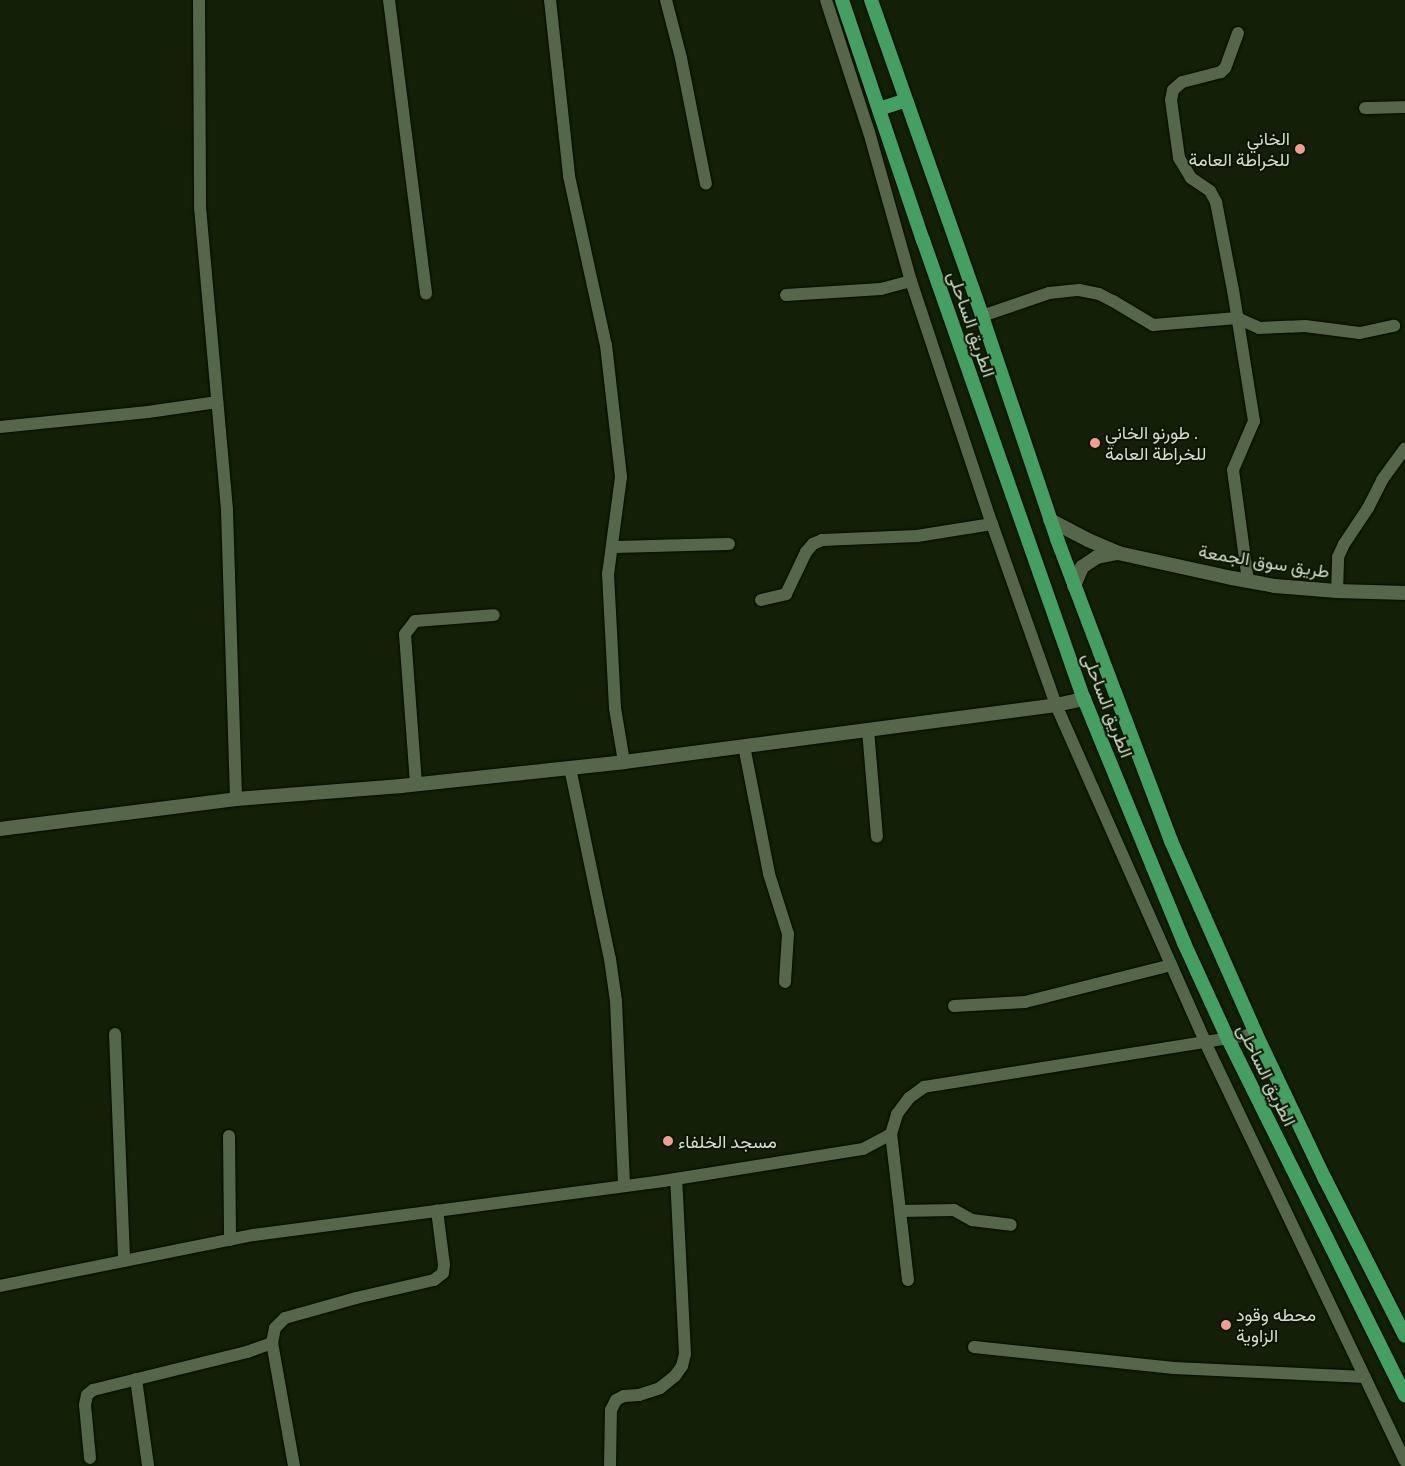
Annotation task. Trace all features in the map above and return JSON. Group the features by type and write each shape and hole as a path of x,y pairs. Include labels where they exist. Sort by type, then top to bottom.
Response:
{"highway":[{"name":"الطريق الساحلى","path":"842,0 1084,699 1184,943 1228,1039 1405,1396"},
{"name":"الطريق الساحلى","path":"871,0 982,316 1050,520 1171,841 1256,1034 1325,1179 1405,1336"},
{"path":"879,109 906,100"}],"street":[{"path":"199,0 200,207 227,511 236,800"},
{"path":"389,0 426,294"},
{"path":"550,0 569,176 611,373 621,478 608,574 615,708 624,762"},
{"path":"666,0 681,58 706,184"},
{"path":"826,0 869,132 911,281 992,524 1056,705 1205,1042 1405,1461"},
{"path":"1238,33 1225,68 1182,82 1173,90 1170,100 1179,158 1191,178 1210,191 1216,202 1254,422 1233,470 1248,581"},
{"path":"1365,108 1405,107"},
{"path":"786,295 881,289 911,281"},
{"path":"982,316 1049,294 1079,290 1099,294 1152,325 1237,318 1259,328 1305,326 1360,333 1394,326"},
{"path":"0,427 148,412 218,402"},
{"path":"1337,592 1338,557 1344,544 1364,514 1382,480 1405,448"},
{"name":"طريق سوق الجمعة","path":"1050,520 1118,553 1248,581 1337,592 1405,593"},
{"path":"761,600 786,594 806,552 813,544 822,540 917,536 992,524"},
{"path":"612,547 729,544"},
{"name":"طريق سوق الجمعة","path":"1074,586 1082,567 1097,557 1118,553"},
{"path":"416,784 406,634 415,621 494,615"},
{"path":"0,829 236,800 416,784 624,762 1056,705 1084,699"},
{"path":"868,730 877,837"},
{"path":"744,746 769,874 788,934 785,982"},
{"path":"570,768 610,959 616,1001 624,1185"},
{"path":"954,1006 1025,1002 1171,965"},
{"path":"115,1034 124,1261"},
{"path":"908,1280 891,1134 898,1114 909,1098 924,1087 1256,1034"},
{"path":"0,1286 230,1240 437,1210 676,1179 863,1149 891,1134"},
{"path":"229,1136 230,1240"},
{"path":"610,1466 611,1410 616,1400 624,1396 639,1395 660,1388 675,1376 682,1366 685,1354 676,1179"},
{"path":"294,1466 272,1343 275,1328 285,1318 356,1298 434,1280 443,1273 444,1265 437,1210"},
{"path":"900,1211 954,1210 972,1220 1011,1225"},
{"path":"90,1458 85,1405 87,1395 93,1390 247,1352 272,1343"},
{"path":"974,1347 1174,1368 1365,1377"},
{"path":"136,1379 148,1466"}],"place":[{"name":"الخاني للخراطة العامة","path":"1300,149"},
{"name":"طورنو الخاني . للخراطة العامة","path":"1095,443"},
{"name":"مسجد الخلفاء","path":"668,1141"},
{"name":"محطه وقود الزاوية","path":"1226,1325"}]}
